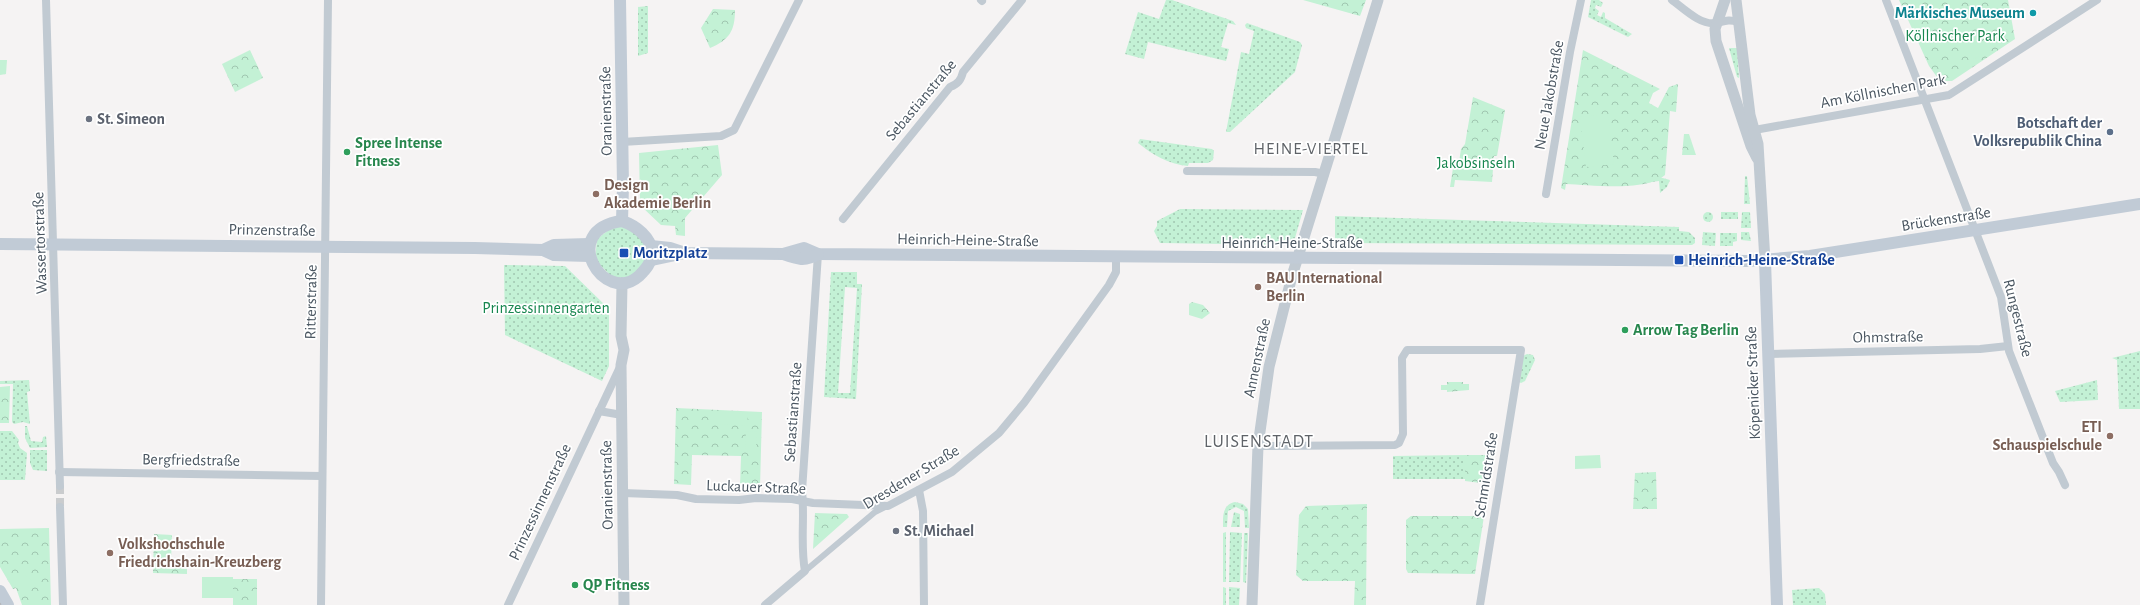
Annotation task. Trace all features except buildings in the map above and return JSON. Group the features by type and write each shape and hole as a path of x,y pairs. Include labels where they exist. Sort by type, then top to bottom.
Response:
{"main road":[{"name":"Oranienstraße","path":"620,0 622,221"},
{"name":"Brückenstraße","path":"1765,261 1810,256 1975,231 2137,203"},
{"path":"622,221 631,224 638,229 651,246 652,260 648,268 635,279 622,284 616,283 605,276 591,262 589,256 589,244 604,226 622,221"},
{"name":"Prinzenstraße","path":"0,244 543,250 554,255 589,256"},
{"name":"Prinzenstraße","path":"543,250 554,245 589,244"},
{"path":"651,246 670,248 685,253"},
{"path":"652,260 685,253 783,254 800,260 808,260 818,254"},
{"name":"Heinrich-Heine-Straße","path":"818,254 1298,259 1765,261"},
{"name":"Köpenicker Straße","path":"1765,261 1777,605"},
{"path":"0,591 8,605"}],"street":[{"name":"Wassertorstraße","path":"46,0 60,486"},
{"name":"Ritterstraße","path":"321,605 328,0"},
{"path":"622,142 721,136 734,130 799,0"},
{"name":"Sebastianstraße","path":"843,219 950,87 956,85 961,79 963,72 1022,0"},
{"name":"Annenstraße","path":"1252,605 1258,446 1269,367 1298,259 1378,0"},
{"name":"Neue Jakobstraße","path":"1546,194 1570,52 1581,0"},
{"path":"1672,0 1701,20 1716,23 1729,20 1738,22"},
{"path":"1716,23 1725,0"},
{"name":"Köpenicker Straße","path":"1736,0 1750,115 1750,131"},
{"name":"Rungestraße","path":"1886,0 2001,297 2008,346 2053,463 2060,472 2064,485"},
{"name":"Am Köllnischen Park","path":"1750,131 1949,95 2097,0"},
{"name":"Köpenicker Straße","path":"1716,23 1716,42 1750,131 1758,144 1765,261"},
{"path":"1187,171 1315,172 1325,174"},
{"name":"Sebastianstraße","path":"805,571 802,551 803,501 818,254"},
{"name":"Dresdener Straße","path":"765,605 875,512 952,472 980,450 1007,424 1109,285 1116,272 1116,257"},
{"name":"Oranienstraße","path":"622,284 621,336 624,349 621,365 624,605"},
{"name":"Ohmstraße","path":"1768,354 1980,349 2008,346"},
{"name":"Schmidstraße","path":"1258,446 1390,446 1399,443 1403,434 1402,358 1407,350 1521,350 1480,605"},
{"name":"Prinzessinnenstraße","path":"508,605 621,365"},
{"path":"599,411 622,415"},
{"name":"Bergfriedstraße","path":"59,472 322,476"},
{"path":"919,490 923,511 924,605"},
{"name":"Luckauer Straße","path":"623,493 678,495 696,499 739,500 756,498 888,506"},
{"path":"60,507 63,605"}],"green space":[{"path":"1166,0 1172,0 1233,21 1236,25 1228,23 1221,47 1229,49 1226,61 1148,42 1144,59 1125,54 1138,12 1159,19"},
{"path":"1303,0 1366,0 1360,16"},
{"path":"1591,0 1599,0 1603,3 1601,7 1596,5 1595,8 1599,11 1597,15 1601,17 1603,12 1605,13 1605,18 1632,34 1628,37 1588,17"},
{"name":"Köllnischer Park","path":"1899,0 2008,0 2015,39 1952,81 1940,81 1929,66"},
{"path":"648,6 648,53 638,56 638,7"},
{"path":"713,9 735,10 735,17 730,34 722,42 710,48 701,28"},
{"path":"1247,23 1300,42 1302,45 1295,72 1230,132 1226,132 1241,52 1249,54 1254,31 1246,28 1245,25"},
{"path":"1989,37 1995,46 1974,59 1968,50"},
{"path":"1729,48 1737,48 1739,78 1737,77"},
{"path":"250,50 263,78 235,92 222,64"},
{"path":"1583,50 1660,89 1653,93 1649,103 1658,108 1669,87 1678,84 1676,112 1670,111 1665,175 1657,180 1632,186 1566,184 1565,190 1561,188"},
{"path":"0,60 7,60 6,74 0,75"},
{"name":"Jakobsinseln","path":"1473,97 1505,110 1497,156 1494,156 1492,182 1455,180 1454,187 1450,187 1454,162 1459,162 1461,149 1465,144"},
{"path":"1608,114 1614,164 1586,167 1580,117"},
{"path":"1684,134 1689,134 1696,155 1682,155"},
{"path":"1140,139 1212,149 1214,151 1213,160 1208,163 1189,163 1188,166 1174,163 1155,155 1138,143"},
{"path":"718,145 722,175 685,218 685,236 676,235 675,226 661,225 642,207 640,202 639,153"},
{"path":"1745,176 1747,176 1750,204 1744,204"},
{"path":"1659,177 1670,180 1667,187 1660,193 1659,181 1637,184"},
{"path":"1180,209 1303,210 1293,245 1160,243 1154,231 1157,226 1157,221"},
{"path":"1706,212 1710,212 1712,213 1712,221 1706,222 1703,219 1703,215"},
{"path":"1721,212 1738,212 1738,219 1721,219"},
{"path":"1742,212 1750,212 1751,228 1741,228"},
{"path":"1335,216 1679,227 1679,231 1689,232 1695,238 1695,243 1692,245 1337,243 1335,241"},
{"path":"615,225 628,229 638,235 644,244 648,257 633,276 614,279 595,260 597,239"},
{"path":"1703,232 1716,233 1715,246 1702,245"},
{"path":"1741,232 1749,232 1751,241 1741,240"},
{"path":"1720,233 1737,233 1737,241 1733,242 1733,246 1720,246"},
{"name":"Prinzessinnengarten","path":"504,265 565,266 609,309 609,366 602,381 505,335"},
{"path":"831,272 857,272 857,284 862,284 856,399 824,397","holes":["845,287 857,288 850,393 838,393"]},
{"path":"1192,302 1203,305 1210,313 1202,319 1189,315 1189,304"},
{"path":"2140,351 2140,409 2119,409 2117,360 2112,358"},
{"path":"1527,354 1533,355 1535,360 1525,381 1521,383 1519,382 1523,356"},
{"path":"29,380 30,391 27,392 30,424 23,422 14,424 12,422 13,384 0,384 0,381"},
{"path":"2097,380 2098,400 2060,402 2055,391"},
{"path":"1447,382 1463,382 1463,384 1469,384 1469,390 1447,392 1447,390 1441,390 1441,385 1447,385"},
{"path":"10,386 9,423 0,423 0,387"},
{"path":"676,408 762,412 760,488 740,487 741,456 692,455 691,485 674,484"},
{"path":"720,412 748,414 747,426 720,424"},
{"path":"25,426 27,426 31,441 42,442 43,437 46,436 47,447 30,448 25,438"},
{"path":"0,431 12,431 19,440 18,443 20,448 27,453 25,480 0,480"},
{"path":"746,431 757,432 756,450 745,450"},
{"path":"30,450 47,450 47,471 33,470 30,463"},
{"path":"1465,455 1465,479 1393,479 1393,456"},
{"path":"1465,455 1494,455 1489,484 1465,481"},
{"path":"1600,455 1601,468 1575,469 1575,456"},
{"path":"1656,472 1657,509 1633,509 1635,473"},
{"path":"1235,502 1243,504 1248,509 1249,528 1245,528 1244,511 1236,507 1228,511 1227,527 1223,527 1223,515 1225,508 1231,503"},
{"path":"1367,504 1366,605 1354,605 1355,581 1303,581 1296,575 1299,515 1306,506"},
{"path":"1234,512 1240,514 1240,527 1231,527"},
{"path":"815,513 847,514 849,517 813,549"},
{"path":"1411,516 1484,516 1475,574 1408,573 1406,569 1406,520"},
{"path":"49,528 51,605 22,605 16,588 13,589 0,567 0,529"},
{"path":"1226,532 1226,582 1223,582 1223,533"},
{"path":"1230,532 1242,533 1240,582 1229,582"},
{"path":"1244,533 1248,533 1246,583 1243,582"},
{"path":"154,534 172,535 171,561 187,561 187,574 153,573"},
{"path":"25,575 36,584 28,592 18,582"},
{"path":"202,577 233,577 233,598 202,598"},
{"path":"233,579 257,579 257,605 233,605"},
{"path":"1223,587 1226,588 1226,605 1223,605"},
{"path":"1229,587 1240,588 1239,605 1229,605"},
{"path":"1819,588 1825,594 1826,605 1793,605 1792,590"}],"tunnel":[{"path":"60,486 60,507"}],"place":[{"name":"Märkisches Museum","path":"2033,13"},
{"name":"St. Simeon","path":"89,119"},
{"name":"Botschaft der Volksrepublik China","path":"2110,132"},
{"name":"Spree Intense Fitness","path":"347,152"},
{"name":"Design Akademie Berlin","path":"596,194"},
{"name":"Moritzplatz","path":"624,253"},
{"name":"Heinrich-Heine-Straße","path":"1679,260"},
{"name":"BAU International Berlin","path":"1258,287"},
{"name":"Arrow Tag Berlin","path":"1625,330"},
{"name":"ETI Schauspielschule","path":"2110,436"},
{"name":"St. Michael","path":"896,531"},
{"name":"Volkshochschule Friedrichshain-Kreuzberg","path":"110,553"},
{"name":"QP Fitness","path":"575,585"}],"district":[{"name":"HEINE-VIERTEL","path":"1311,148"},
{"name":"LUISENSTADT","path":"1259,442"}]}
